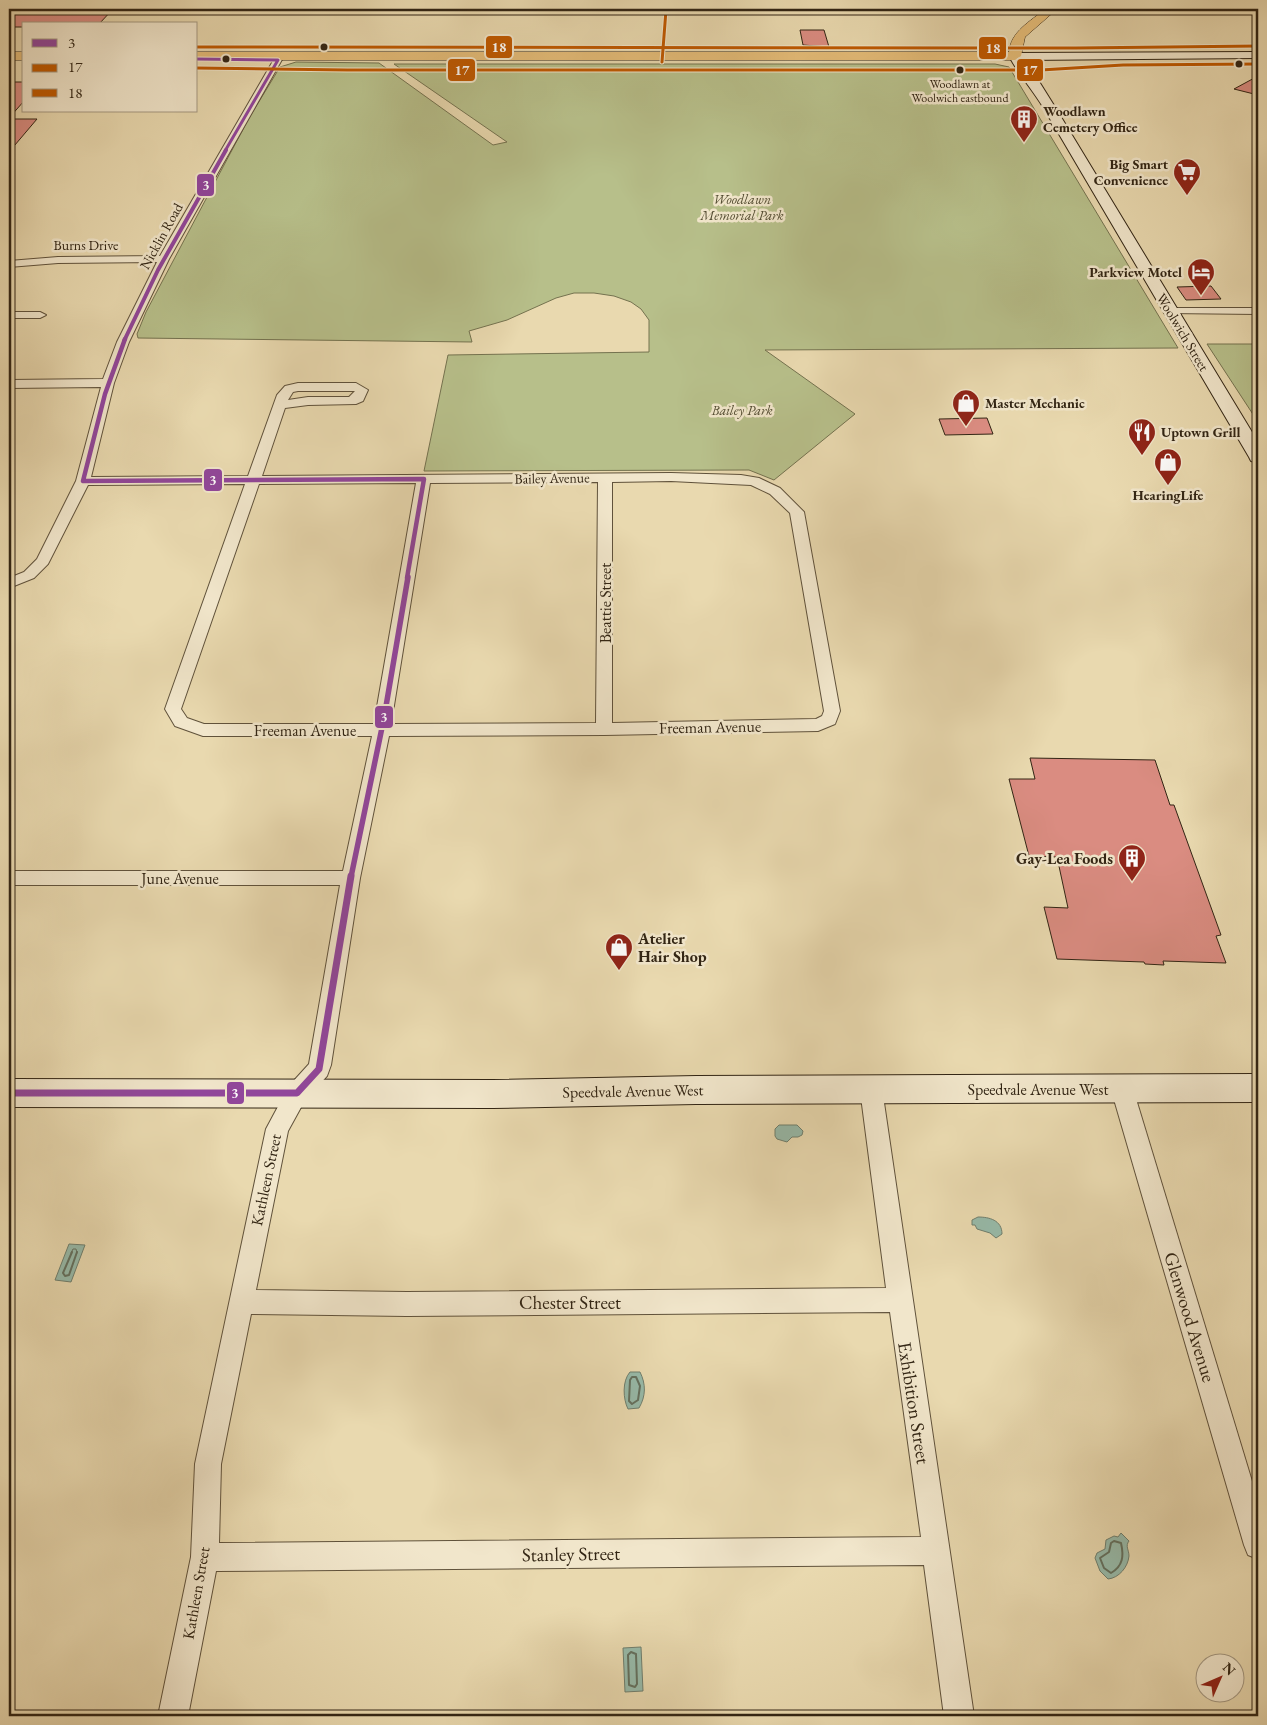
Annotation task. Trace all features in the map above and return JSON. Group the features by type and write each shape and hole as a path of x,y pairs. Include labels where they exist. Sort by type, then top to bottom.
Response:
{"main road":[{"path":"1022,58 1027,40 1035,30 1031,26 1051,9"},
{"path":"198,57 1022,58 1067,60 1076,57 1258,55"},
{"path":"9,56 22,56"},
{"name":"Woolwich Street","path":"1022,58 1025,75 1031,78 1258,457"},
{"name":"Speedvale Avenue West","path":"9,1093 493,1094 696,1090 1258,1088"}],"street":[{"name":"Nicklin Road","path":"9,583 29,575 43,562 83,481 108,383 123,342 164,259 279,58"},
{"name":"Burns Drive","path":"9,264 58,260 164,259"},
{"path":"1171,311 1258,312"},
{"path":"9,315 40,315"},
{"path":"9,384 108,383"},
{"name":"Freeman Avenue","path":"281,405 308,401 351,401 358,398 362,390 356,387 298,387 289,389 284,395 252,479 173,709 181,722 203,730 382,730 604,729 818,725 829,720"},
{"name":"Bailey Avenue","path":"83,481 605,478 741,479 754,481 775,491 797,512 832,710 829,720"},
{"name":"Beattie Street","path":"604,729 605,478"},
{"name":"Kathleen Street","path":"173,1716 205,1557 208,1464 277,1129 297,1093 319,1069 351,878 382,730 424,480"},
{"name":"June Avenue","path":"9,878 351,878"},
{"name":"Exhibition Street","path":"871,1089 899,1300 937,1550 959,1716"},
{"name":"Glenwood Avenue","path":"1122,1089 1257,1534"},
{"name":"Chester Street","path":"241,1302 407,1304 899,1300"},
{"name":"Stanley Street","path":"205,1557 937,1550"}],"green space":[{"path":"296,62 379,63 493,145 507,142 394,64 995,64 1009,67 1178,348 765,350 855,414 774,480 749,470 424,471 448,355 649,352 649,320 641,309 631,302 614,296 574,293 556,298 507,320 469,331 472,342 138,338 137,334 146,312 249,118 280,67"},
{"path":"1207,344 1258,344 1258,422"}],"water":[{"path":"779,1125 797,1125 803,1131 802,1135 792,1137 787,1142 777,1139 775,1129"},
{"path":"978,1217 997,1222 1000,1225 1002,1234 996,1238 990,1233 977,1229 975,1225 972,1225 972,1220"},
{"path":"69,1244 85,1245 71,1282 55,1280"},
{"path":"630,1372 640,1372 643,1381 644,1394 639,1408 628,1409 625,1400 624,1390 627,1376"},
{"path":"1121,1533 1129,1541 1127,1546 1128,1560 1125,1568 1116,1577 1108,1579 1100,1571 1095,1558 1097,1553 1105,1549 1106,1540 1114,1536 1118,1537"},
{"path":"641,1647 643,1691 625,1692 623,1648"}],"building":[{"path":"9,9 113,9 101,22 22,22 22,27 9,27"},
{"path":"800,30 824,30 829,47 803,45"},
{"path":"1258,76 1258,95 1234,89"},
{"path":"9,82 22,82 22,103 9,118"},
{"path":"9,119 37,119 9,152"},
{"name":"Parkview Motel","path":"1211,286 1221,299 1186,300 1177,287"},
{"name":"Master Mechanic","path":"987,418 993,434 945,435 939,419"},
{"name":"Gay-Lea Foods","path":"1030,758 1155,760 1170,805 1174,805 1221,935 1216,936 1226,963 1163,961 1164,965 1145,964 1144,962 1057,959 1044,907 1068,908 1057,857 1029,856 1009,779 1035,779"}],"transit line":[{"name":"17","path":"662,62 666,10"},
{"name":"18","path":"198,47 1076,48 1258,46"},
{"name":"3","path":"9,1093 297,1093 319,1069 320,1065 351,878 384,718 424,479 83,481 110,377 140,306 177,235 278,60 198,59"},
{"name":"17","path":"198,68 347,70 1041,70 1123,65 1258,64"}],"place":[{"name":"Woodlawn at Woolwich eastbound","path":"960,70"},
{"name":"Woodlawn Cemetery Office","path":"1024,143"},
{"name":"Big Smart Convenience","path":"1187,196"},
{"name":"Parkview Motel","path":"1201,296"},
{"name":"Master Mechanic","path":"966,427"},
{"name":"Uptown Grill","path":"1142,456"},
{"name":"HearingLife","path":"1168,486"},
{"name":"Gay-Lea Foods","path":"1132,882"},
{"name":"Atelier Hair Shop","path":"619,971"}],"park label":[{"name":"Woodlawn Memorial Park","path":"742,207"},
{"name":"Bailey Park","path":"742,410"}]}
